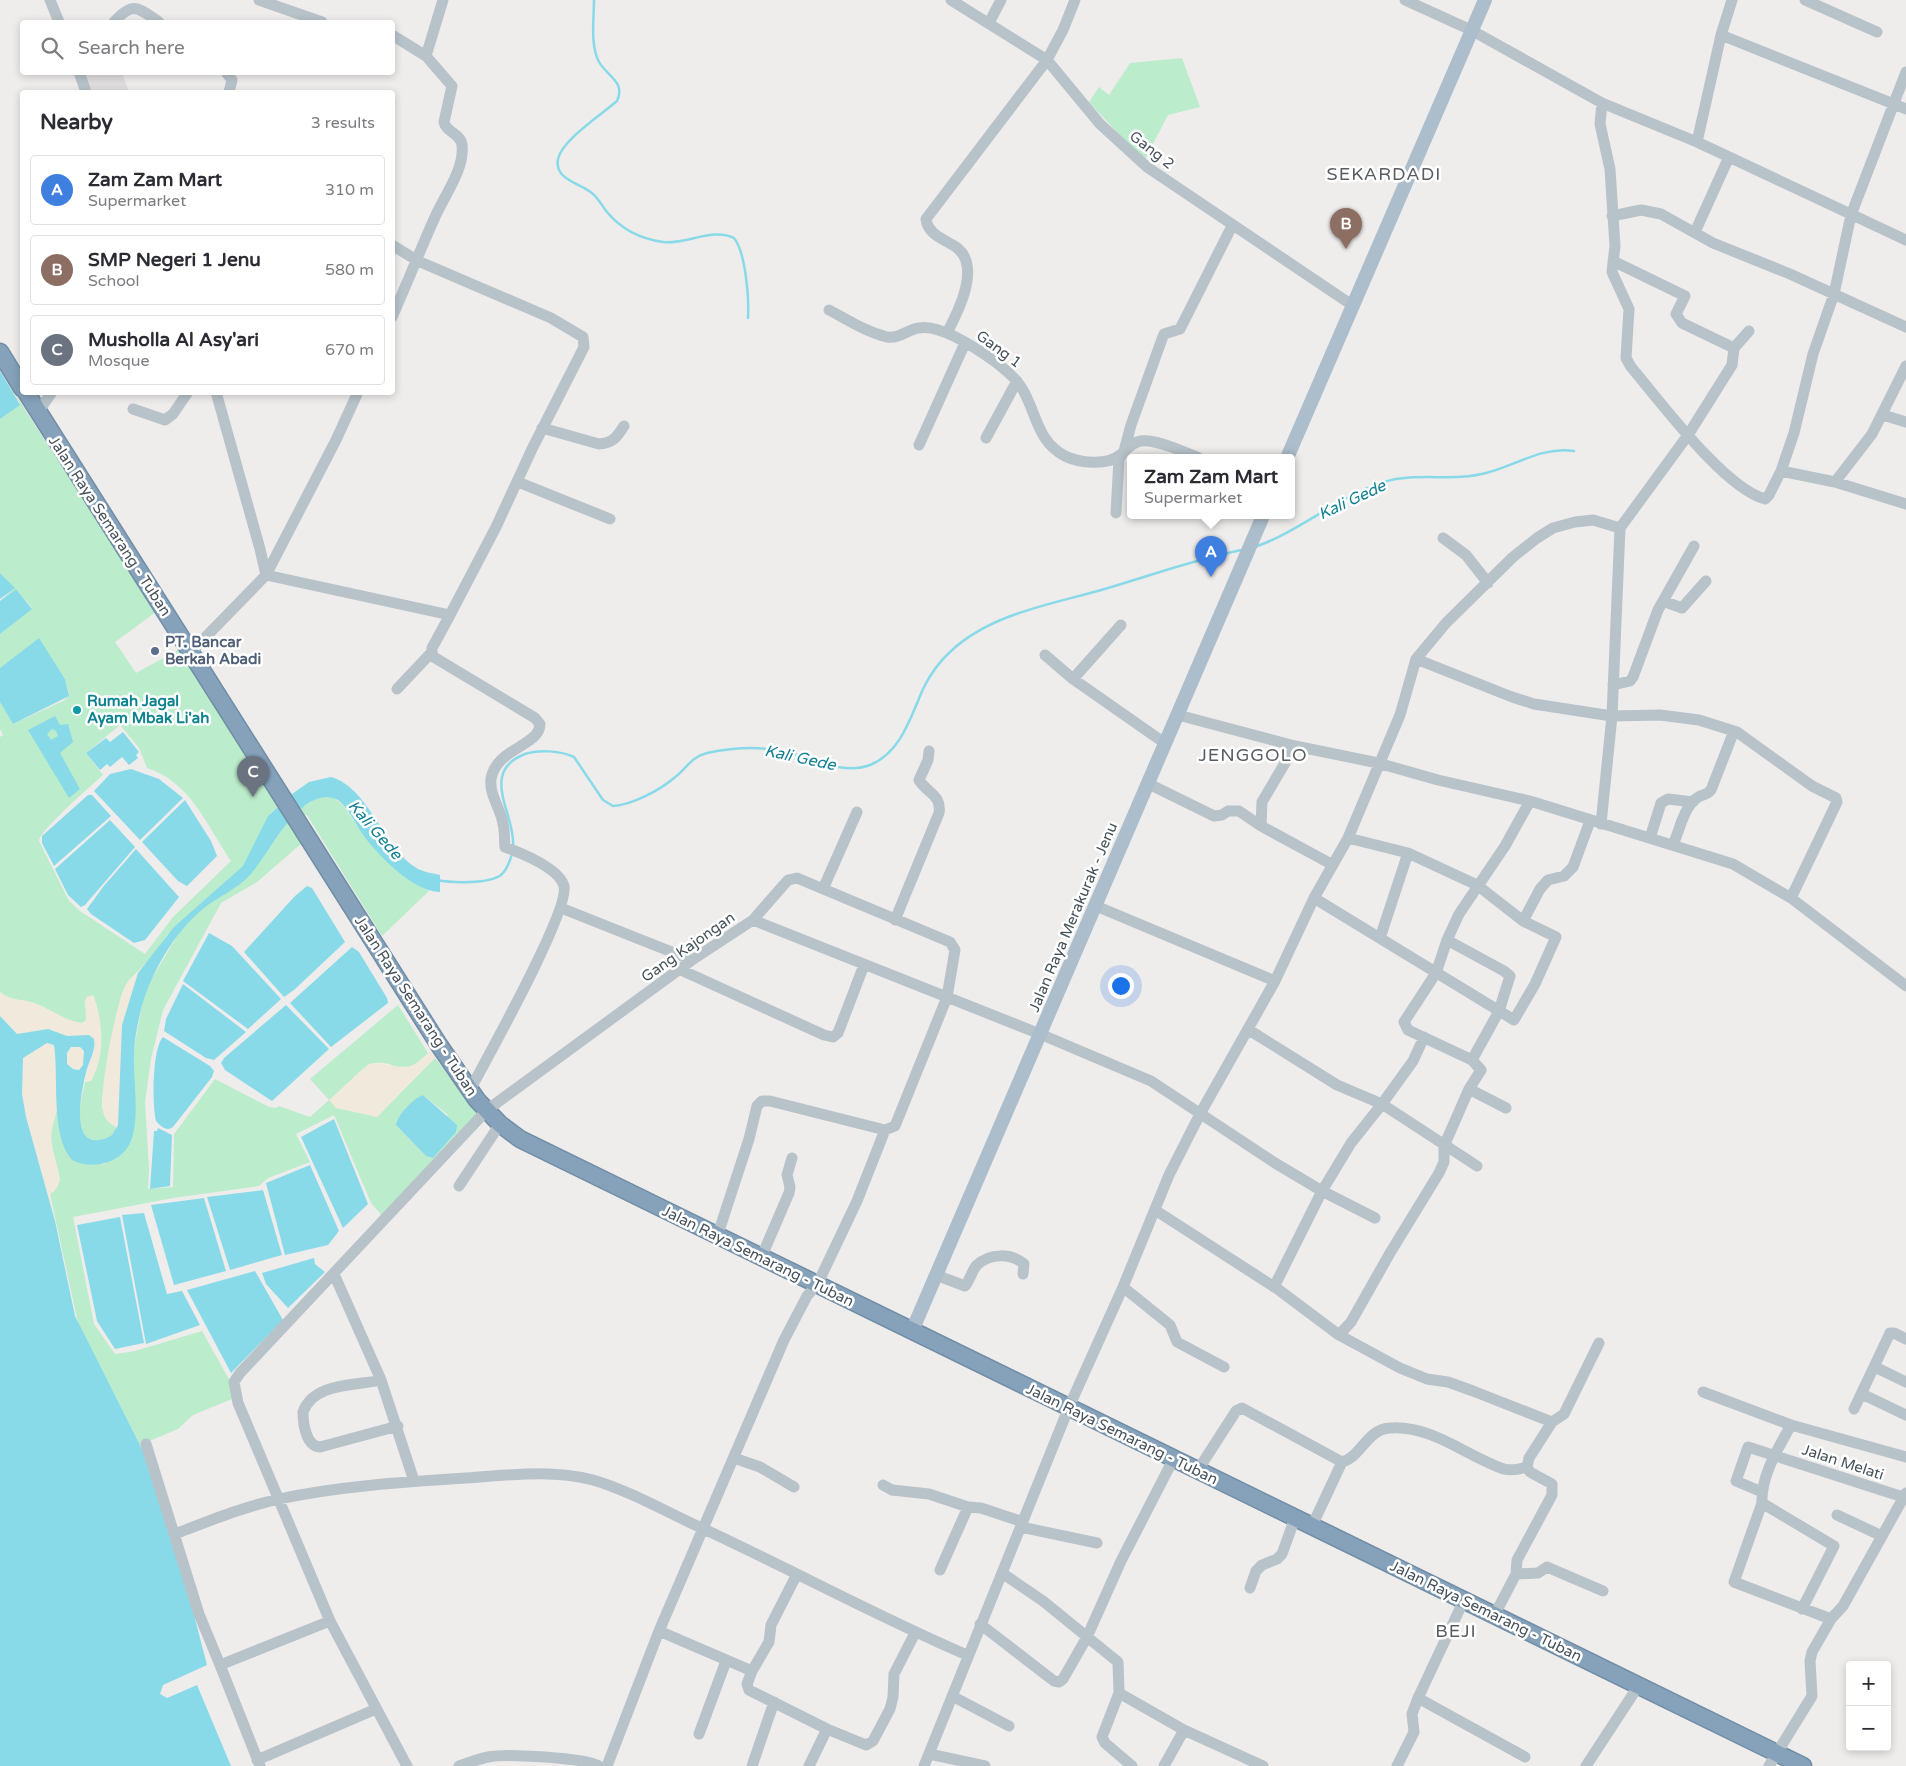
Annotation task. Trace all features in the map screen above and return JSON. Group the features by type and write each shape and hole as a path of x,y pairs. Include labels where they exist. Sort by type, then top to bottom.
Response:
{"highway":[{"path":"0,352 20,385"},
{"name":"Jalan Raya Semarang - Tuban","path":"28,395 299,826 470,1090 500,1124 520,1139 717,1237 818,1284 1494,1616 1639,1685 1773,1760 1803,1766"}],"main road":[{"path":"1289,454 1485,0"},
{"name":"Jalan Raya Merakurak - Jenu","path":"912,1331 1262,519"}],"street":[{"path":"50,0 58,20"},
{"path":"259,0 316,20"},
{"path":"426,56 443,0"},
{"name":"Gang 2","path":"951,0 1047,60 1121,145 1146,167 1352,305"},
{"path":"989,23 1001,0"},
{"path":"947,333 965,295 965,262 958,248 930,231 926,219 1047,60 1064,30 1075,0"},
{"path":"1406,0 1471,30 1602,103 1698,142 1906,240"},
{"path":"1698,142 1721,35 1732,0"},
{"path":"1805,0 1877,32"},
{"path":"116,20 134,4 156,20"},
{"path":"1721,35 1906,109"},
{"path":"395,37 426,56 452,86 444,124 462,144 456,174 434,218 418,261 395,311"},
{"path":"1602,103 1600,124 1610,169 1615,246 1613,277 1629,309 1626,358 1631,367 1718,468 1754,496 1765,499 1781,471 1794,433 1813,354 1834,294 1851,215 1895,105 1906,72"},
{"path":"80,75 85,90"},
{"path":"228,75 232,80 229,90"},
{"path":"1695,232 1729,157"},
{"path":"1612,216 1641,210 1661,214 1713,243 1834,294 1906,327"},
{"path":"1116,513 1118,464 1164,334 1180,329 1232,226"},
{"path":"395,247 418,261 551,318 583,337 584,347 542,428 518,482 430,654 397,689"},
{"path":"1613,262 1685,296 1676,314 1682,323 1734,348"},
{"name":"Gang 1","path":"829,310 866,330 889,338 902,336 921,327 947,333 965,343 997,363 1017,381 1026,394 1043,437 1065,456 1082,461 1112,459 1142,441 1155,442 1188,454"},
{"path":"1523,921 1540,889 1548,880 1564,876 1573,867 1596,822 1612,716 1620,528 1688,435 1732,365 1734,348 1749,331"},
{"path":"920,445 965,343"},
{"path":"1834,482 1872,434 1906,366"},
{"path":"986,438 1017,381"},
{"path":"38,412 50,395"},
{"path":"133,409 165,420 173,414 186,395"},
{"path":"217,395 258,540 266,575"},
{"path":"191,652 266,575 336,440 357,395"},
{"path":"1883,415 1906,422"},
{"path":"542,428 599,444 613,442 624,426"},
{"path":"1781,471 1834,482 1906,504"},
{"path":"518,482 610,519"},
{"path":"924,1766 967,1655 1069,1407 1123,1287 1169,1175 1200,1114 1275,981 1314,898 1348,838 1367,798 1378,763 1400,715 1416,659 1446,623 1488,584 1513,557 1553,528 1563,524 1592,520 1620,528"},
{"path":"1443,538 1466,555 1488,584"},
{"path":"1613,684 1630,680 1633,677 1663,601 1694,546"},
{"path":"266,575 280,580 450,615"},
{"path":"1663,601 1682,608 1706,581"},
{"path":"1072,679 1121,625"},
{"path":"430,654 433,658 535,718 540,724 539,734 510,752 499,762 493,773 492,790 503,822 506,847 519,851 561,879 565,894 561,908 508,1020 470,1090"},
{"path":"1045,655 1072,679 1166,744"},
{"path":"1416,659 1534,704 1612,716 1660,715 1699,720 1734,731 1812,786 1836,798 1837,802 1791,898"},
{"path":"1178,716 1295,746 1378,763 1438,780 1530,801 1733,864 1791,898 1906,986"},
{"path":"1673,845 1693,802 1711,790 1734,731"},
{"path":"1261,826 1262,802 1295,746"},
{"path":"895,920 939,813 940,804 937,797 919,780 928,760 929,751"},
{"path":"1148,784 1214,816 1222,815 1228,810 1239,811 1261,826 1333,865"},
{"path":"1650,838 1662,802 1668,799 1693,802"},
{"path":"1339,1335 1351,1322 1390,1253 1439,1173 1444,1162 1444,1146 1469,1089 1481,1070 1472,1060 1408,1030 1404,1022 1436,973 1447,940 1477,886 1506,846 1530,801"},
{"path":"823,889 857,812"},
{"path":"1314,898 1510,1020 1516,1017 1535,984 1556,938 1523,921 1477,886 1408,853 1348,838"},
{"path":"1380,938 1408,853"},
{"path":"717,1237 749,1139 757,1106 762,1101 770,1101 885,1130 895,1126 947,997 956,950 954,945 798,878 788,880 753,920"},
{"path":"1096,906 1275,981"},
{"path":"561,908 692,960"},
{"name":"Gang Kajongan","path":"277,1500 238,1403 234,1382 240,1373 487,1110 692,960 753,920 1040,1034 1151,1081 1322,1191 1374,1218"},
{"path":"1447,940 1509,973 1510,980 1499,1012 1472,1060"},
{"path":"680,970 833,1037 838,1033 864,965"},
{"path":"1248,1030 1337,1085 1382,1104 1477,1166"},
{"path":"1274,1287 1322,1191 1351,1143 1409,1067 1424,1037"},
{"path":"1469,1089 1506,1108"},
{"path":"459,1186 500,1124"},
{"path":"608,1766 659,1632 784,1340 803,1302 818,1284 867,1179 885,1130"},
{"path":"761,1258 789,1193 790,1187 787,1175 792,1158"},
{"path":"1155,1210 1274,1287 1339,1335 1400,1368 1427,1379 1448,1382 1552,1422"},
{"path":"936,1275 965,1286 976,1266 1004,1255 1011,1256 1024,1264 1023,1274"},
{"path":"334,1274 381,1380 398,1426 414,1481"},
{"path":"1123,1287 1170,1325 1177,1342 1224,1367"},
{"path":"1854,1409 1890,1333 1906,1339"},
{"path":"1494,1616 1516,1574 1517,1560 1554,1490 1552,1484 1530,1472 1527,1467 1529,1458 1552,1422 1564,1414 1599,1342"},
{"path":"1875,1367 1906,1382"},
{"path":"381,1380 337,1386 311,1399 303,1412 310,1442 320,1447 398,1426"},
{"path":"1702,1392 1791,1425 1906,1457"},
{"path":"1862,1394 1906,1415"},
{"path":"1198,1470 1239,1408 1342,1462 1354,1458 1378,1430 1390,1428 1428,1433 1505,1470 1527,1467"},
{"path":"1791,1425 1774,1455 1734,1582 1831,1620"},
{"path":"146,1444 199,1614 258,1763 376,1709"},
{"name":"Jalan Melati","path":"1762,1497 1736,1481 1745,1450 1749,1447 1905,1495"},
{"path":"734,1458 760,1467 794,1487"},
{"path":"980,1624 1060,1682 1087,1637 1121,1560 1174,1458"},
{"path":"1312,1526 1342,1462"},
{"path":"175,1534 222,1516 277,1500 334,1490 414,1481 530,1473 577,1477 607,1485 704,1529 915,1633 967,1655"},
{"path":"883,1485 892,1490 929,1494 968,1507 982,1508 1022,1525 1097,1543"},
{"path":"1773,1760 1812,1696 1810,1661 1812,1652 1831,1620 1843,1606 1905,1495"},
{"path":"1762,1497 1834,1546 1802,1609"},
{"path":"277,1500 330,1621 407,1766"},
{"path":"940,1570 968,1507"},
{"path":"1837,1515 1882,1536"},
{"path":"1250,1588 1256,1571 1262,1565 1277,1559 1282,1554 1295,1518"},
{"path":"1516,1574 1538,1573 1547,1567 1603,1591"},
{"path":"1002,1573 1043,1601 1118,1662 1119,1692 1102,1737 1105,1743 1132,1766"},
{"path":"797,1574 771,1625 769,1642 752,1671 747,1688 827,1729 866,1745 871,1743 890,1709 893,1697 894,1674 915,1633"},
{"path":"1397,1766 1414,1732 1412,1714 1418,1698 1464,1600"},
{"path":"220,1665 330,1621"},
{"path":"659,1632 752,1671"},
{"path":"699,1734 726,1661"},
{"path":"1586,1766 1639,1685"},
{"path":"1119,1692 1184,1730 1263,1766"},
{"path":"952,1696 1009,1726"},
{"path":"1418,1698 1525,1757"},
{"path":"752,1766 774,1702"},
{"path":"809,1766 827,1729"},
{"path":"1164,1766 1184,1730"},
{"path":"929,1754 985,1766"},
{"path":"459,1766 489,1756 561,1759 599,1766"}],"shaded area":[{"path":"84,75 123,75 128,90 89,90"}],"green space":[{"path":"1182,58 1200,107 1168,115 1144,161 1089,102 1099,87 1109,95 1130,63"},
{"path":"0,371 156,612 115,642 136,673 180,649 278,806 268,816 251,873 288,822 302,843 257,882 221,903 163,1010 151,1059 145,1103 149,1169 148,1189 173,1187 174,1134 215,1079 269,1107 276,1108 279,1106 310,1117 329,1100 310,1079 398,1005 428,1053 418,1062 404,1068 379,1063 370,1064 330,1100 377,1117 435,1058 478,1114 383,1217 371,1203 334,1115 296,1134 310,1162 268,1178 259,1186 173,1198 73,1217 94,1324 115,1354 135,1351 202,1331 230,1381 232,1399 193,1415 178,1429 140,1445 78,1323 50,1194 54,1191 60,1180 51,1139 53,1121 57,1110 67,1153 80,1163 104,1164 124,1152 134,1127 134,1048 144,995 149,983 179,933 168,934 150,959 129,980 121,996 102,1099 102,1108 117,1130 112,1136 105,1139 89,1139 84,1134 79,1120 80,1104 85,1082 92,1080 99,1048 99,1016 93,995 85,1000 86,1020 82,1023 69,1020 34,1003 8,997 0,992 0,737 3,735 0,729 0,702 13,724 65,700 69,694 65,679 39,639 0,668 0,634 32,608 16,589 0,601 14,588 0,573 0,419 20,404","holes":["120,725 139,748 147,768 162,775 187,794 231,861 173,917 145,954 80,911 69,901 39,841 57,817 103,775 86,753","423,1095 448,1115 426,1156 396,1125 406,1108"]},
{"path":"319,797 334,798 343,805 364,836 399,872 429,891 382,936 307,815 300,809"}],"sand":[{"path":"138,973 122,1025 118,1128 110,1123 104,1115 103,1090 105,1071 121,996 126,984"},
{"path":"0,992 8,997 34,1003 69,1020 82,1023 86,1020 86,997 93,995 101,1027 101,1050 96,1071 91,1081 85,1082 87,1069 95,1049 78,1035 67,1036 41,1030 17,1034 0,1016"},
{"path":"47,1043 54,1045 57,1076 57,1107 51,1145 59,1178 56,1189 50,1194 55,1221 26,1117 22,1094 23,1058"},
{"path":"76,1047 86,1054 87,1058 80,1068 76,1069 66,1062 65,1058 72,1048"},
{"path":"434,1048 438,1054 377,1117 336,1108 329,1100 370,1064 402,1067 413,1065"}],"water":[{"path":"0,371 20,405 0,419"},
{"path":"0,573 15,588 0,599"},
{"path":"16,589 32,609 0,634 0,601"},
{"path":"39,638 65,679 69,696 13,724 0,702 0,668"},
{"path":"55,716 60,725 68,724 73,742 60,753 80,789 69,798 28,730","holes":["52,729 56,731 58,736 51,740 47,734"]},
{"path":"123,732 139,752 136,755 138,758 129,765 122,757 110,767 107,764 100,770 86,753 106,738 110,742"},
{"path":"131,769 159,779 183,798 140,840 94,791 110,774"},
{"path":"331,777 344,783 355,792 404,858 418,869 440,875 440,892 418,886 387,862 363,835 349,812 338,800 325,797 312,801 299,810 288,823 250,875 193,918 182,929 164,956 149,985 140,1014 134,1055 135,1125 133,1136 124,1152 111,1161 95,1165 87,1165 72,1160 65,1149 58,1121 54,1045 47,1043 23,1058 22,1094 26,1117 55,1221 75,1316 143,1451 193,1611 207,1665 163,1685 160,1694 167,1698 197,1685 231,1766 0,1766 0,1016 17,1034 48,1029 67,1036 89,1035 94,1039 93,1051 81,1095 81,1127 85,1135 93,1140 101,1140 112,1135 118,1125 122,1025 138,973 174,927 243,866 268,816 292,794 309,782","holes":["71,1047 80,1047 84,1051 83,1065 79,1070 73,1069 67,1064 67,1053"]},
{"path":"88,795 92,795 111,816 54,866 42,843 42,836"},
{"path":"185,800 211,841 217,856 187,886 178,881 142,842"},
{"path":"110,820 135,847 85,905 81,907 68,895 55,869"},
{"path":"136,849 179,897 145,940 134,943 91,914 87,909 103,887"},
{"path":"307,886 312,888 345,942 284,997 244,952 295,896"},
{"path":"209,933 232,946 281,999 248,1029 183,981"},
{"path":"352,947 359,952 387,998 388,1003 331,1047 290,1003"},
{"path":"183,984 246,1032 214,1060 206,1058 164,1031 166,1019"},
{"path":"286,1005 329,1049 272,1101 225,1070 221,1063 224,1058"},
{"path":"163,1037 210,1066 214,1071 212,1077 173,1127 168,1129 156,1121 154,1103 155,1065 159,1043"},
{"path":"423,1095 457,1125 456,1132 433,1158 426,1156 396,1125 406,1107"},
{"path":"334,1119 368,1204 343,1228 301,1137"},
{"path":"158,1128 172,1135 170,1186 150,1189 154,1131 157,1131"},
{"path":"310,1165 339,1231 328,1245 285,1255 266,1183"},
{"path":"263,1190 282,1255 230,1270 207,1197"},
{"path":"204,1198 226,1271 174,1285 151,1205"},
{"path":"144,1213 167,1294 182,1291 200,1325 146,1344 122,1215"},
{"path":"120,1217 144,1343 115,1349 97,1321 77,1225"},
{"path":"314,1258 315,1264 325,1272 288,1308 266,1284 262,1273"},
{"path":"255,1271 283,1320 231,1373 187,1290"}],"waterway":[{"path":"594,0 594,48 602,67 617,84 619,94 617,101 583,128 567,144 558,159 560,172 593,194 613,218 639,236 663,242 680,241 717,234 734,238 744,265 748,318"},
{"name":"Kali Gede","path":"1255,547 1288,532 1351,496 1384,482 1409,478 1473,476 1497,470 1551,451 1574,451"},
{"name":"Kali Gede","path":"513,846 501,783 504,772 511,762 525,754 550,751 574,757 603,800 613,806 629,803 654,792 678,775 697,757 716,751 763,748 792,753 837,767 859,768 870,765 881,759 898,742 910,721 924,687 939,663 951,651 986,627 1025,611 1242,550"},
{"name":"Kali Gede","path":"437,880 470,882 495,878 505,871 512,854"}],"place":[{"name":"SMP Negeri 1 Jenu","path":"1346,249"},
{"name":"Zam Zam Mart","path":"1211,577"},
{"name":"PT. Bancar Berkah Abadi","path":"155,651"},
{"name":"Rumah Jagal Ayam Mbak Li'ah","path":"77,710"},
{"name":"Musholla Al Asy'ari","path":"253,797"}],"district":[{"name":"SEKARDADI","path":"1384,174"},
{"name":"JENGGOLO","path":"1253,755"},
{"name":"BEJI","path":"1456,1631"}]}
